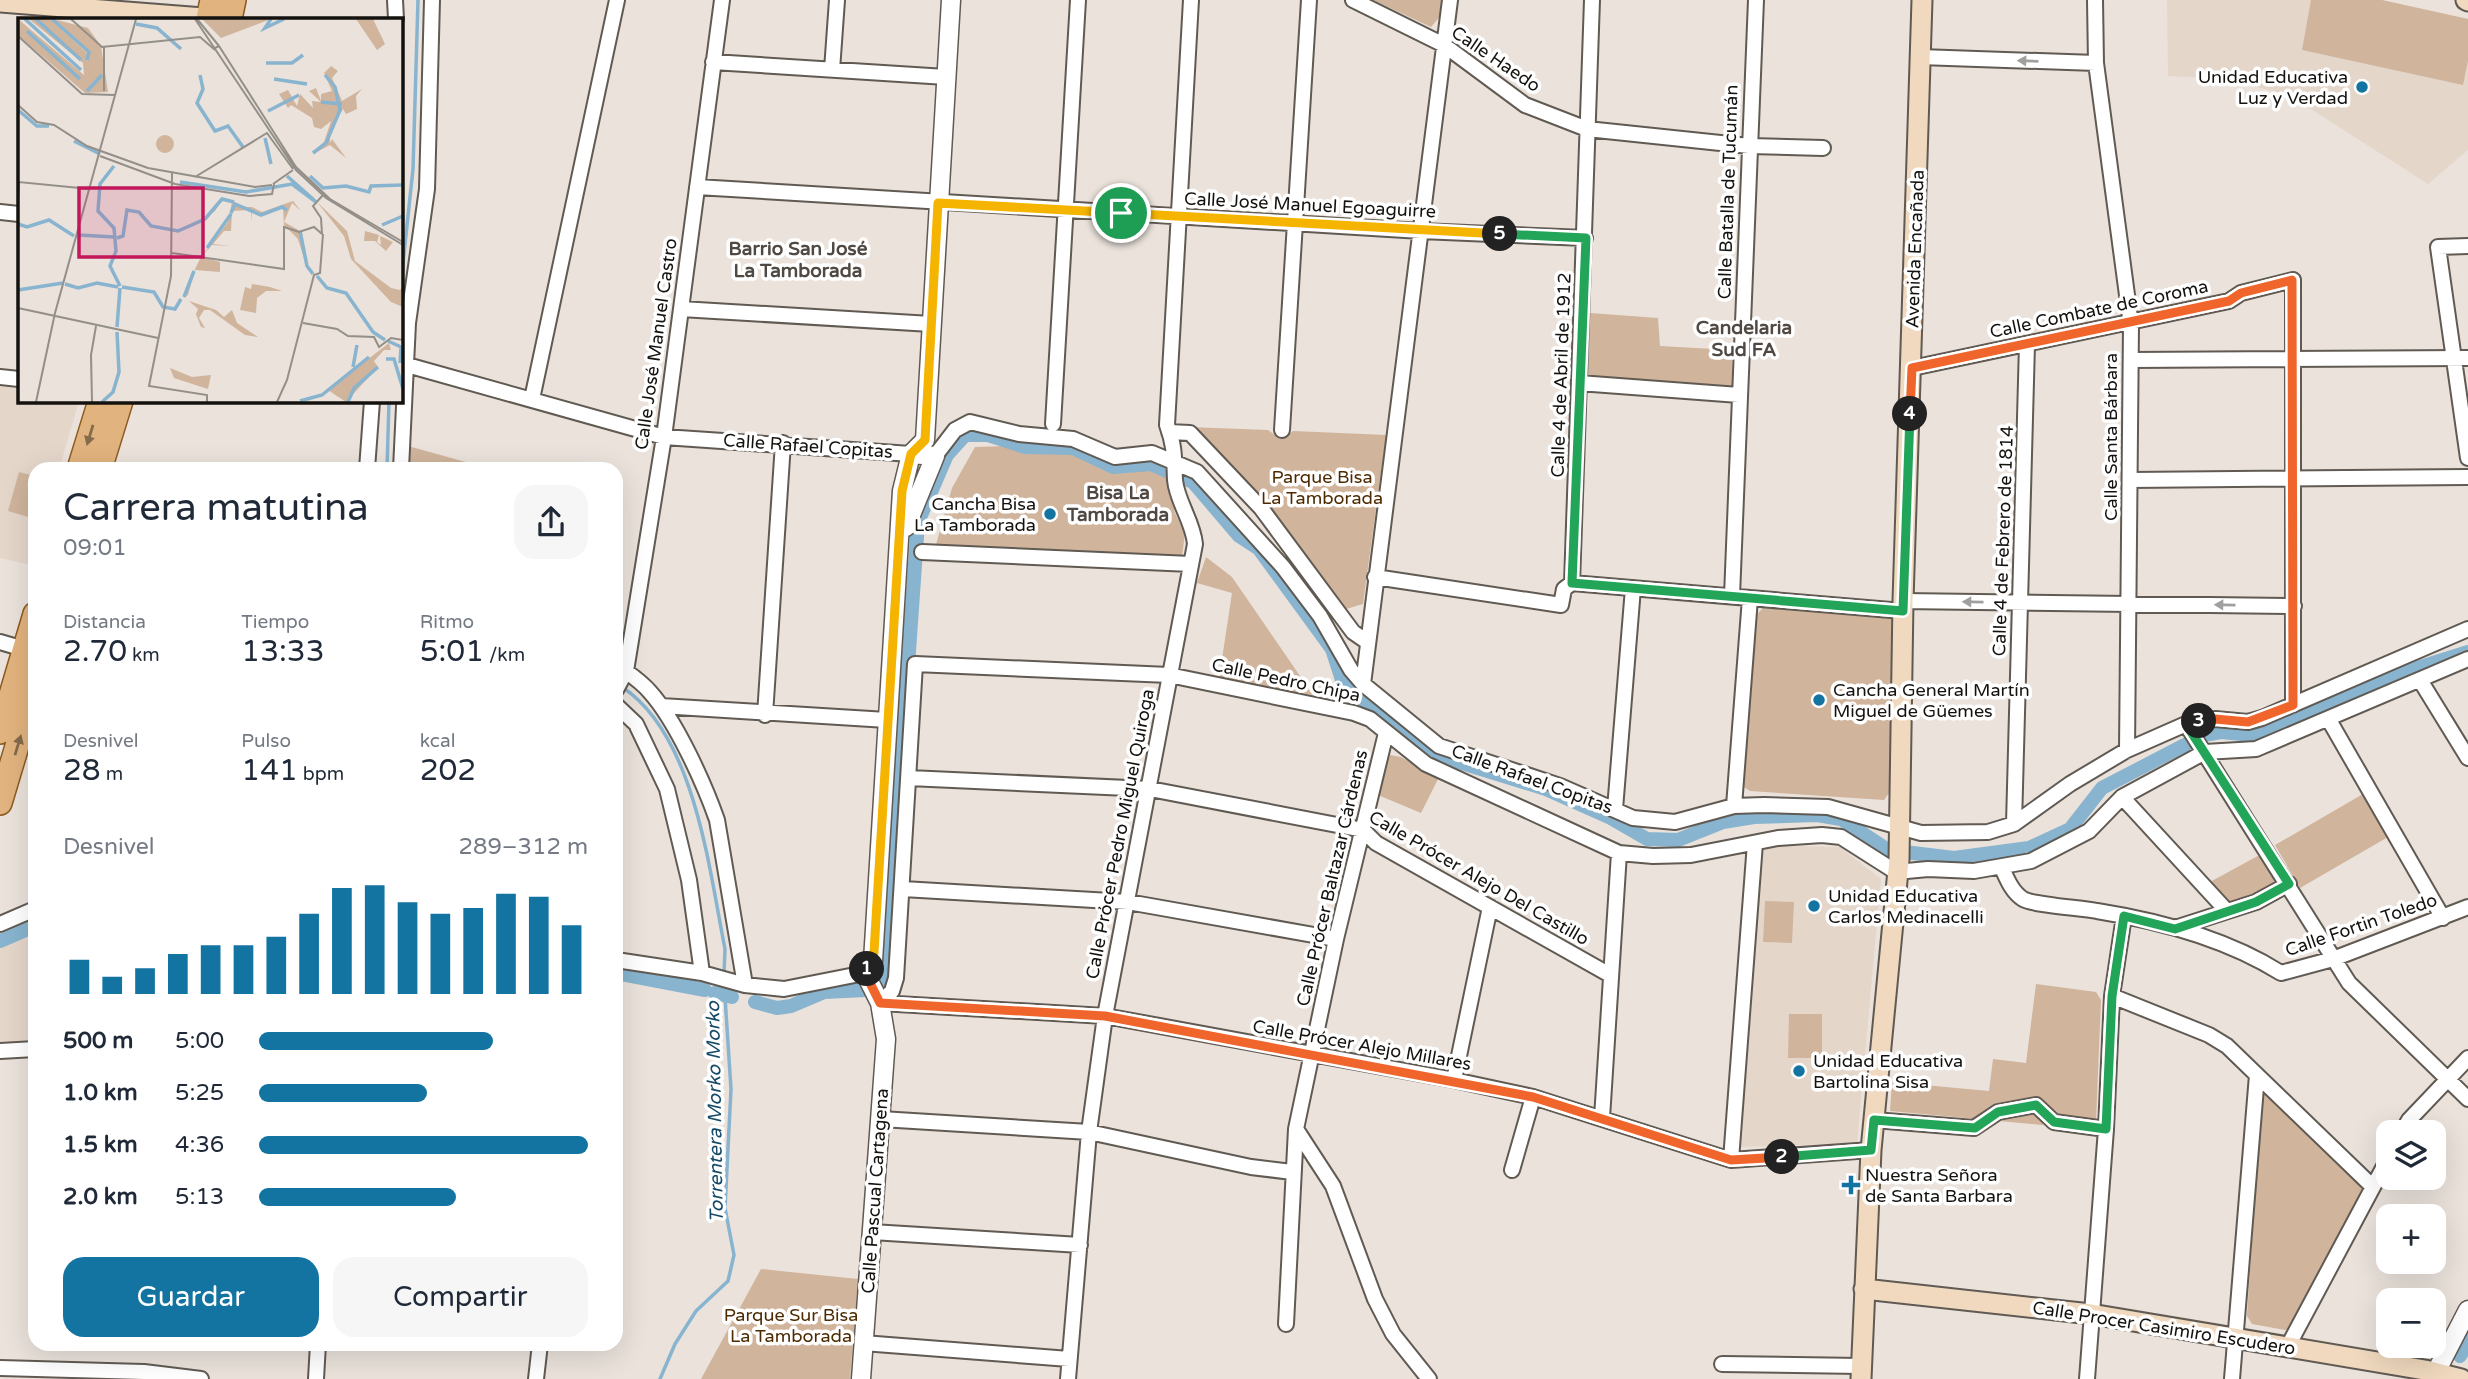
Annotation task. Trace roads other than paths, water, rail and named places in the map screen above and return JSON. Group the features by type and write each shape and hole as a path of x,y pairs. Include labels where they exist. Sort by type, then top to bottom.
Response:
{"main road":[{"path":"208,18 212,0"},
{"path":"230,18 234,0"},
{"name":"Avenida Encañada","path":"1861,1373 1871,1150 1899,832 1903,606 1922,0"},
{"path":"0,2 51,13 182,18"},
{"path":"81,462 100,402"},
{"path":"102,462 121,402"},
{"path":"0,732 28,637"},
{"path":"0,803 28,710"},
{"name":"Calle Procer Casimiro Escudero","path":"1864,1289 2091,1314 2236,1337 2461,1379"}],"street":[{"path":"395,0 396,18"},
{"path":"401,462 408,323 427,189 432,0"},
{"path":"531,399 617,0"},
{"name":"Calle José Manuel Castro","path":"623,660 664,437 722,0"},
{"path":"832,70 837,0"},
{"path":"623,961 784,989 864,972 873,961 902,491 911,454 925,440 951,0"},
{"path":"1053,424 1078,0"},
{"name":"Calle Prócer Pedro Miguel Quiroga","path":"1068,1379 1088,1132 1105,1016 1195,544 1193,525 1176,470 1167,425 1191,0"},
{"path":"1282,429 1309,0"},
{"name":"Calle Haedo","path":"1353,0 1444,45 1525,105 1587,129 1749,146 1823,148"},
{"path":"1363,684 1366,641 1450,0"},
{"name":"Calle 4 de Abril de 1912","path":"1572,583 1586,238 1592,0"},
{"name":"Calle Batalla de Tucumán","path":"1732,596 1756,0"},
{"name":"Calle Santa Bárbara","path":"2095,0 2096,63 2130,322 2127,750"},
{"path":"1920,57 2096,63"},
{"path":"713,62 946,77"},
{"name":"Calle José Manuel Egoaguirre","path":"697,187 1421,231 1586,238"},
{"path":"0,212 18,214"},
{"path":"2468,246 2438,247 2461,358 2468,458"},
{"name":"Calle Combate de Coroma","path":"1912,368 2229,301 2241,293 2292,280 2293,359"},
{"path":"681,309 931,324"},
{"name":"Calle 4 de Febrero de 1814","path":"2014,824 2027,344"},
{"path":"2131,360 2461,358"},
{"path":"2293,359 2293,705"},
{"name":"Calle Rafael Copitas","path":"407,365 664,437 783,443 935,456 955,430 970,422 1019,434 1073,439 1115,457 1152,453 1176,470 1198,472 1263,542 1320,616 1351,670 1363,684 1439,746 1560,786 1633,818 1658,823 1693,818 1734,806 1828,807 1899,832 1954,835 1988,832 2014,824 2070,784 2127,750 2215,719 2248,722 2468,629"},
{"path":"0,377 18,379"},
{"path":"1579,383 1739,395"},
{"path":"368,462 372,402"},
{"path":"1169,432 1190,432 1261,508 1353,632 1366,641"},
{"path":"765,715 783,443"},
{"path":"898,552 914,502 935,456"},
{"path":"2130,480 2468,477"},
{"path":"922,552 1191,564"},
{"path":"1375,576 1561,605 1564,589 1572,583 1750,598 1903,606 2021,602 2294,606"},
{"path":"1615,809 1633,588"},
{"path":"1734,806 1750,598"},
{"path":"0,642 24,649"},
{"path":"1897,866 2002,868 2031,861 2059,849 2089,831 2122,797 2204,750 2256,749 2468,659"},
{"name":"Calle Pedro Chipa","path":"909,778 915,664 1169,675 1354,713 1370,719 1426,764 1619,853 1691,855 1811,836 1841,837 1897,866"},
{"path":"623,678 650,692 661,706 710,798 718,820 738,983"},
{"path":"2420,680 2468,758"},
{"path":"661,706 765,715 887,720"},
{"path":"623,711 636,723 667,789 708,975"},
{"path":"2329,720 2443,918"},
{"path":"2189,728 2349,983 2468,1099"},
{"name":"Calle Prócer Baltazar Cárdenas","path":"1286,1324 1296,1129 1336,939 1386,733"},
{"path":"1426,764 1439,746"},
{"path":"876,997 892,991 896,978 904,888 909,778"},
{"name":"Calle Prócer Alejo Del Castillo","path":"909,778 1150,789 1363,830 1376,843 1610,975"},
{"path":"2122,797 2226,910"},
{"path":"1731,1160 1755,843"},
{"path":"1602,1118 1619,853"},
{"name":"Calle Fortin Toledo","path":"2002,868 2009,884 2024,900 2124,916 2175,929 2246,953 2281,973 2333,959 2466,911"},
{"path":"2175,929 2256,902 2289,884"},
{"path":"904,888 1128,902 1336,939"},
{"path":"1454,1080 1490,907"},
{"path":"0,924 28,912"},
{"path":"2087,1379 2106,1129 2112,996 2124,916"},
{"name":"Calle Pascual Cartagena","path":"861,1379 886,1039 876,997 864,972"},
{"path":"2112,996 2209,1035 2227,1046 2373,1187"},
{"name":"Calle Prócer Alejo Millares","path":"876,997 1105,1016 1310,1056 1454,1080 1533,1097 1731,1160 1871,1150"},
{"path":"0,1051 28,1049"},
{"path":"2409,1120 2468,1058"},
{"path":"2232,1379 2257,1076"},
{"path":"1513,1170 1533,1097"},
{"path":"1874,1120 1975,1128 1998,1112 2036,1105 2054,1122 2106,1129"},
{"path":"881,1119 1088,1132 1251,1167 1292,1172"},
{"path":"1296,1129 1334,1185 1375,1298 1393,1334 1429,1379"},
{"path":"2287,1348 2376,1181"},
{"path":"872,1232 1080,1245"},
{"path":"2434,1375 2468,1310"},
{"path":"863,1343 1069,1359"},
{"path":"316,1379 318,1351"},
{"path":"536,1379 539,1351"},
{"path":"1722,1364 1861,1373"},
{"path":"0,1368 68,1374 144,1372 201,1379"}],"waterway":[{"name":"Torrentera Morko Morko","path":"402,273 413,169 418,0"},
{"name":"Torrentera Morko Morko","path":"387,462 389,402"},
{"path":"755,1002 777,1008 791,1006 824,992 866,990 879,982 887,967 918,522 947,455 965,435 988,435 1025,447 1073,448 1113,467 1151,464 1193,482 1239,536 1259,549 1332,649 1344,686 1396,723 1426,752 1546,789 1609,817 1647,839 1678,840 1723,822 1754,817 1817,815 1841,819 1888,850 1954,858 2029,848 2070,829 2102,788 2204,735 2221,732 2252,735 2411,670 2468,652"},
{"name":"Torrentera Morko Morko","path":"623,688 647,709 667,737 695,806 725,949 724,975"},
{"path":"0,941 28,929"},
{"path":"623,974 705,990"},
{"name":"Torrentera Morko Morko","path":"660,1379 675,1344 696,1311 728,1281 734,1255 725,1208 731,1089 724,982"},
{"name":"Torrentera Morko Morko","path":"715,993 732,997"},
{"path":"2460,1356 2468,1341"}],"place":[{"name":"Unidad Educativa Luz y Verdad","path":"2362,87"},
{"name":"Cancha Bisa La Tamborada","path":"1050,514"},
{"name":"Cancha General Martín Miguel de Güemes","path":"1819,700"},
{"name":"Unidad Educativa Carlos Medinacelli","path":"1814,906"},
{"name":"Unidad Educativa Bartolina Sisa","path":"1799,1071"},
{"name":"Nuestra Señora de Santa Barbara","path":"1851,1185"}],"district":[{"name":"Barrio San José La Tamborada","path":"798,259"},
{"name":"Candelaria Sud FA","path":"1744,338"},
{"name":"Bisa La Tamborada","path":"1118,503"}],"park label":[{"name":"Parque Bisa La Tamborada","path":"1322,487"},
{"name":"Parque Sur Bisa La Tamborada","path":"791,1325"}]}
